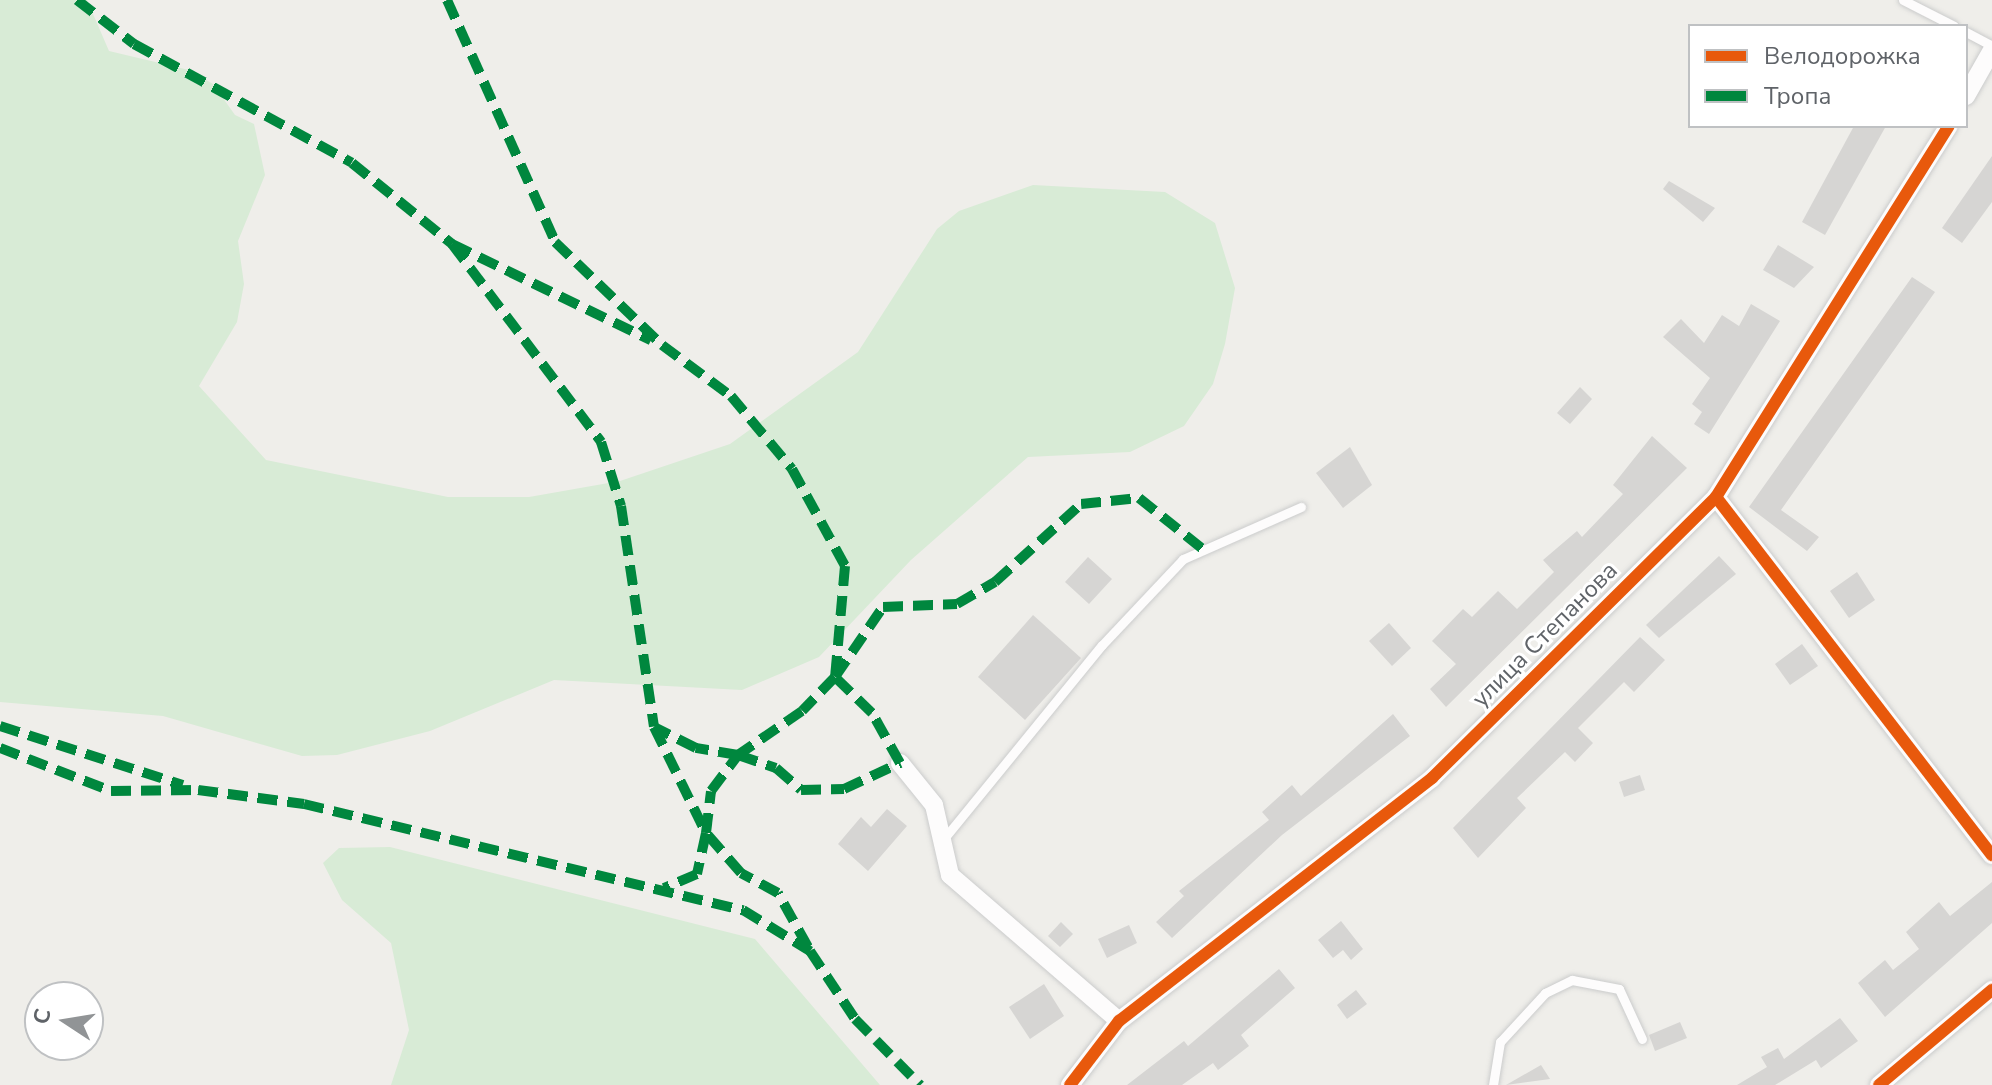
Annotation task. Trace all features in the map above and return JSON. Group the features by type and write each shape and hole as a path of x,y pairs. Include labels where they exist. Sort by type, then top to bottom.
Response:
{"street":[{"path":"1968,92 1992,48"},
{"name":"улица Степанова","path":"1070,1085 1119,1021 1432,778 1716,497 1948,128"},
{"path":"1716,497 1992,855"},
{"path":"900,763 934,805 950,875 1119,1021"},
{"path":"1879,1085 1992,990"}],"lane":[{"path":"1903,0 1950,24"},
{"path":"1968,33 1992,48"},
{"path":"942,841 1102,645 1183,559 1301,507"},
{"path":"1493,1085 1500,1042 1521,1014 1572,980 1619,989 1642,1039"}],"green space":[{"path":"0,0 87,0 109,51 189,70 213,84 235,115 254,124 265,175 238,241 244,284 237,322 199,386 266,460 448,497 529,497 620,481 730,444 858,352 937,229 959,211 1033,185 1165,192 1215,223 1235,288 1225,344 1213,384 1184,426 1130,452 1028,457 911,560 819,657 742,690 554,680 430,731 337,755 302,756 163,716 0,702"},
{"path":"390,847 755,939 880,1085 391,1085 409,1030 391,943 342,900 323,863 339,848"}],"building":[{"path":"1853,128 1885,128 1825,235 1802,222"},
{"path":"1992,156 1992,202 1962,243 1942,228"},
{"path":"1669,181 1715,208 1703,222 1663,189"},
{"path":"1778,245 1814,267 1794,288 1763,270"},
{"path":"1912,277 1935,292 1781,510 1819,537 1807,551 1749,507"},
{"path":"1751,304 1780,321 1709,434 1694,424 1702,412 1692,404 1710,378 1663,337 1681,319 1704,343 1722,315 1739,326"},
{"path":"1580,387 1592,399 1570,424 1557,413"},
{"path":"1652,436 1687,468 1446,707 1430,689 1456,664 1432,641 1463,609 1472,617 1498,591 1517,609 1554,572 1543,560 1577,531 1582,537 1623,494 1613,485"},
{"path":"1350,447 1372,485 1343,508 1316,473"},
{"path":"1719,556 1736,574 1659,638 1646,625"},
{"path":"1088,557 1112,579 1089,604 1065,582"},
{"path":"1857,572 1875,600 1849,618 1830,591"},
{"path":"1033,615 1081,658 1025,720 978,677"},
{"path":"1389,623 1411,648 1392,666 1369,641"},
{"path":"1640,637 1665,660 1634,692 1624,682 1578,728 1593,743 1575,762 1565,752 1517,798 1526,808 1478,858 1453,828"},
{"path":"1802,644 1818,666 1790,685 1775,664"},
{"path":"1393,714 1410,736 1282,835 1172,938 1156,922 1184,896 1179,891 1269,820 1262,812 1292,785 1301,796"},
{"path":"1640,775 1645,790 1624,797 1619,782"},
{"path":"887,809 907,826 868,871 838,844 861,817 871,827"},
{"path":"1992,882 1992,923 1885,1017 1858,983 1885,960 1893,970 1919,949 1906,932 1939,902 1950,916"},
{"path":"1341,921 1363,949 1351,960 1343,950 1333,958 1318,940"},
{"path":"1061,922 1073,934 1060,947 1048,936"},
{"path":"1129,925 1137,943 1107,958 1098,939"},
{"path":"1279,969 1295,988 1241,1035 1249,1046 1218,1070 1213,1063 1182,1085 1127,1085 1184,1041 1188,1046"},
{"path":"1044,984 1064,1016 1030,1039 1009,1007"},
{"path":"1356,990 1367,1004 1347,1019 1337,1005"},
{"path":"1840,1018 1858,1041 1821,1068 1816,1060 1775,1085 1737,1085 1767,1067 1761,1057 1778,1048 1784,1059"},
{"path":"1680,1022 1687,1038 1655,1051 1649,1035"},
{"path":"1541,1065 1550,1079 1506,1085"}],"marked path":[{"path":"77,0 134,44 352,163 452,244 651,340"},
{"path":"447,0 555,242 662,345 731,396 792,469 845,566 835,677 802,711 738,755 696,748 654,727"},
{"path":"452,244 601,442 621,506 654,727 706,833 697,874 664,888"},
{"path":"808,947 778,893 741,873 706,833 711,791 738,755 776,768 801,790 844,789 900,763 872,713 835,677 883,607 957,604 995,582 1081,504 1139,498 1204,550"},
{"path":"0,726 183,785"},
{"path":"0,748 111,791 198,790 304,804 743,910 810,951 855,1019 920,1085"}],"cycle path":[{"path":"1070,1085 1119,1021 1432,778 1716,497 1948,128"},
{"path":"1716,497 1992,855"},
{"path":"1879,1085 1992,990"}]}
